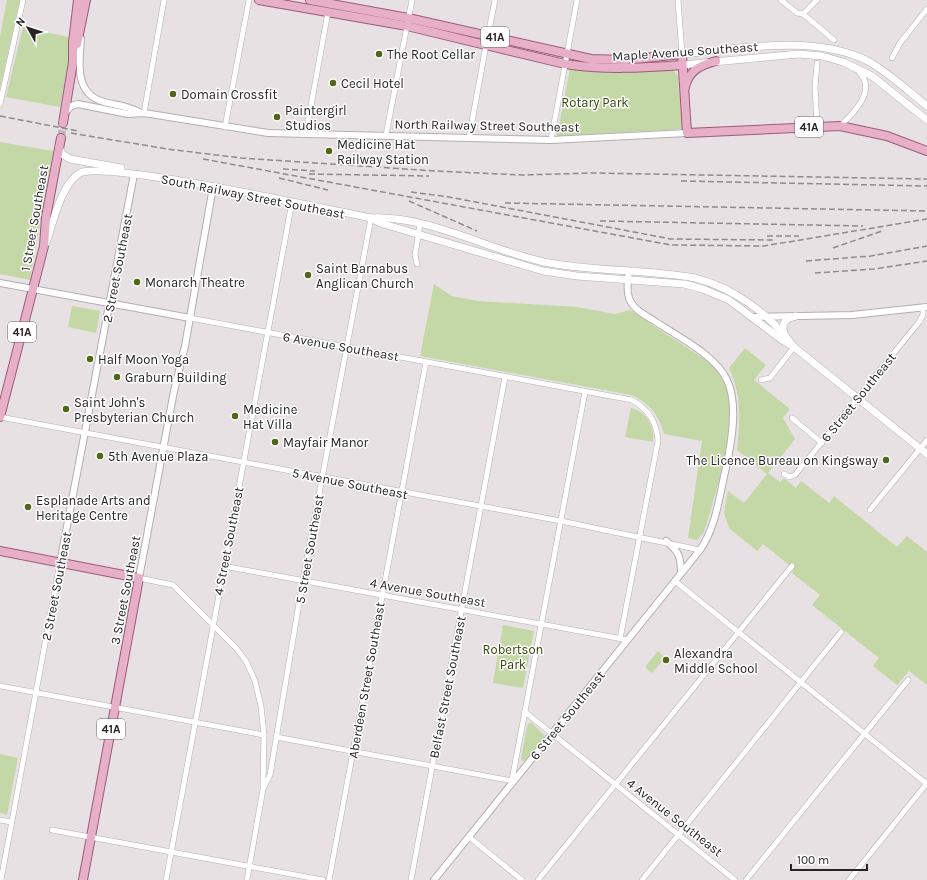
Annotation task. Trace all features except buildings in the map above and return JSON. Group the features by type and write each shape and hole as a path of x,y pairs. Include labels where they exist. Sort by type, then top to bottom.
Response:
{"main road":[{"path":"73,62 73,42 78,0"},
{"path":"63,123 73,62 82,26 86,0"},
{"name":"Maple Avenue Southeast","path":"259,0 328,12 407,22 488,35 591,59 626,60 784,45 812,45 835,49 865,60 896,80 927,106"},
{"name":"Maple Avenue Southeast","path":"310,0 330,2 486,45 565,64 589,68 625,69 806,54 822,56 854,67 877,79 927,120"},
{"path":"682,54 686,133"},
{"path":"684,91 687,79 693,72 703,65 716,61"},
{"name":"North Railway Street Southeast","path":"686,133 840,126 887,136 927,151"},
{"name":"South Railway Street Southeast","path":"60,142 62,154 67,158 122,168 134,174"},
{"name":"1 Street Southeast","path":"0,417 44,246 46,217 60,142"},
{"name":"South Railway Street Southeast","path":"44,246 64,191 81,172 90,170 134,174 213,187 371,218 381,218 420,224 544,262 660,273 706,281 735,294 764,315 784,333 794,347"},
{"name":"South Railway Street Southeast","path":"371,218 380,223 543,271 577,276 684,284 703,289 729,300 782,340 794,347"},
{"path":"784,333 783,326 785,321 789,317 796,316"},
{"path":"794,347 927,454"},
{"path":"0,551 139,578"},
{"name":"3 Street Southeast","path":"83,880 139,578"}],"street":[{"path":"0,104 23,0"},
{"path":"225,127 249,0"},
{"path":"386,135 412,0"},
{"path":"488,35 495,0"},
{"path":"551,140 577,0"},
{"path":"678,0 682,54"},
{"path":"781,0 797,13 803,14 834,40"},
{"path":"803,14 817,0"},
{"path":"142,113 164,1"},
{"path":"892,58 900,43 927,9"},
{"path":"306,133 328,12"},
{"name":"North Railway Street Southeast","path":"82,26 79,70 80,80 85,89 101,102 130,107 142,113"},
{"path":"469,138 486,45"},
{"path":"817,63 815,87 817,126"},
{"path":"840,126 852,113 867,88 862,75 854,67"},
{"name":"North Railway Street Southeast","path":"65,113 71,106 78,104 128,114 142,113 268,133 551,140 686,133"},
{"name":"2 Street Southeast","path":"0,880 134,174"},
{"name":"3 Street Southeast","path":"139,578 163,448 190,318 213,187"},
{"name":"4 Street Southeast","path":"166,880 196,722 212,623 292,202"},
{"name":"5 Street Southeast","path":"247,880 264,789 270,775 303,581 371,218"},
{"path":"417,264 415,255 420,224"},
{"name":"6 Street Southeast","path":"434,880 681,574 700,550 712,529 730,450 733,412 729,384 722,370 710,358 636,308 628,294 629,271"},
{"name":"6 Avenue Southeast","path":"0,283 110,302 346,348 632,400 640,404 654,421 658,432 658,441 639,536"},
{"path":"752,317 764,315 796,316 869,314 925,307"},
{"name":"6 Street Southeast","path":"784,474 789,477 795,475 922,319 925,307"},
{"path":"761,380 770,378 794,347"},
{"name":"Aberdeen Street Southeast","path":"329,880 426,362"},
{"name":"Belfast Street Southeast","path":"411,880 505,377"},
{"path":"276,736 513,781 540,625 585,392"},
{"name":"5 Avenue Southeast","path":"0,417 322,478 561,521 666,541 700,550"},
{"path":"792,418 822,443"},
{"path":"870,510 927,440"},
{"path":"620,639 639,536"},
{"path":"666,541 677,550 680,557 681,574"},
{"name":"4 Avenue Southeast","path":"223,566 628,640"},
{"path":"538,880 792,566"},
{"path":"139,578 173,585 241,654 251,671 261,706 264,735 264,789"},
{"path":"675,581 927,783 849,880"},
{"path":"642,880 842,632"},
{"path":"746,880 908,680"},
{"path":"0,686 264,735"},
{"name":"4 Avenue Southeast","path":"525,712 735,880"},
{"path":"0,820 11,822"},
{"path":"52,830 323,880"},
{"path":"469,837 522,880"}],"green space":[{"path":"7,0 20,0 0,88 0,36"},
{"path":"23,27 73,38 60,107 6,97"},
{"name":"Rotary Park","path":"570,69 626,72 673,70 678,76 682,129 557,136"},
{"path":"0,142 53,151 30,280 0,274"},
{"path":"434,284 452,296 477,301 577,307 615,314 630,310 710,363 726,386 729,405 729,426 726,450 715,495 704,532 697,540 688,538 702,441 664,434 653,410 638,398 631,395 420,356"},
{"path":"72,306 100,311 96,333 68,327"},
{"path":"745,348 766,365 754,380 790,409 783,418 795,439 768,473 780,482 784,478 796,488 801,481 829,503 834,496 897,547 907,536 927,552 927,685 909,671 897,685 873,666 879,658 812,605 820,595 792,573 794,569 763,544 757,551 729,528 724,513 728,491 744,503 767,474 737,450 739,408 736,388 729,368"},
{"path":"631,408 641,412 648,420 653,431 653,442 625,437"},
{"name":"Robertson Park","path":"503,625 534,631 523,688 493,683"},
{"path":"658,651 665,658 652,673 645,667"},
{"path":"529,723 532,723 545,736 526,760 523,761 521,759 527,726"},
{"path":"0,754 18,758 7,815 0,813"}],"tunnel":[{"path":"61,138 63,123"}],"railway":[{"path":"0,116 78,131"},
{"path":"71,133 167,149 241,158 435,171 522,175 593,173 927,179"},
{"path":"203,159 671,245 764,246 927,219"},
{"path":"283,169 315,171"},
{"path":"309,174 429,176"},
{"path":"279,178 328,190"},
{"path":"681,181 927,186"},
{"path":"411,192 449,197 671,239 773,240"},
{"path":"409,201 477,231"},
{"path":"505,203 927,211"},
{"path":"600,221 863,226"},
{"path":"833,248 882,231"},
{"path":"767,236 799,236"},
{"path":"806,261 871,256 927,246"},
{"path":"815,273 874,269 927,261"}],"place":[{"name":"The Root Cellar","path":"379,54"},
{"name":"Cecil Hotel","path":"333,83"},
{"name":"Domain Crossfit","path":"173,94"},
{"name":"Paintergirl Studios","path":"277,117"},
{"name":"Medicine Hat Railway Station","path":"329,151"},
{"name":"Saint Barnabus Anglican Church","path":"308,275"},
{"name":"Monarch Theatre","path":"137,282"},
{"name":"Half Moon Yoga","path":"90,359"},
{"name":"Graburn Building","path":"117,377"},
{"name":"Saint John's Presbyterian Church","path":"66,409"},
{"name":"Medicine Hat Villa","path":"235,416"},
{"name":"Mayfair Manor","path":"275,442"},
{"name":"5th Avenue Plaza","path":"100,456"},
{"name":"The Licence Bureau on Kingsway","path":"886,460"},
{"name":"Esplanade Arts and Heritage Centre","path":"28,507"},
{"name":"Alexandra Middle School","path":"666,660"}]}
